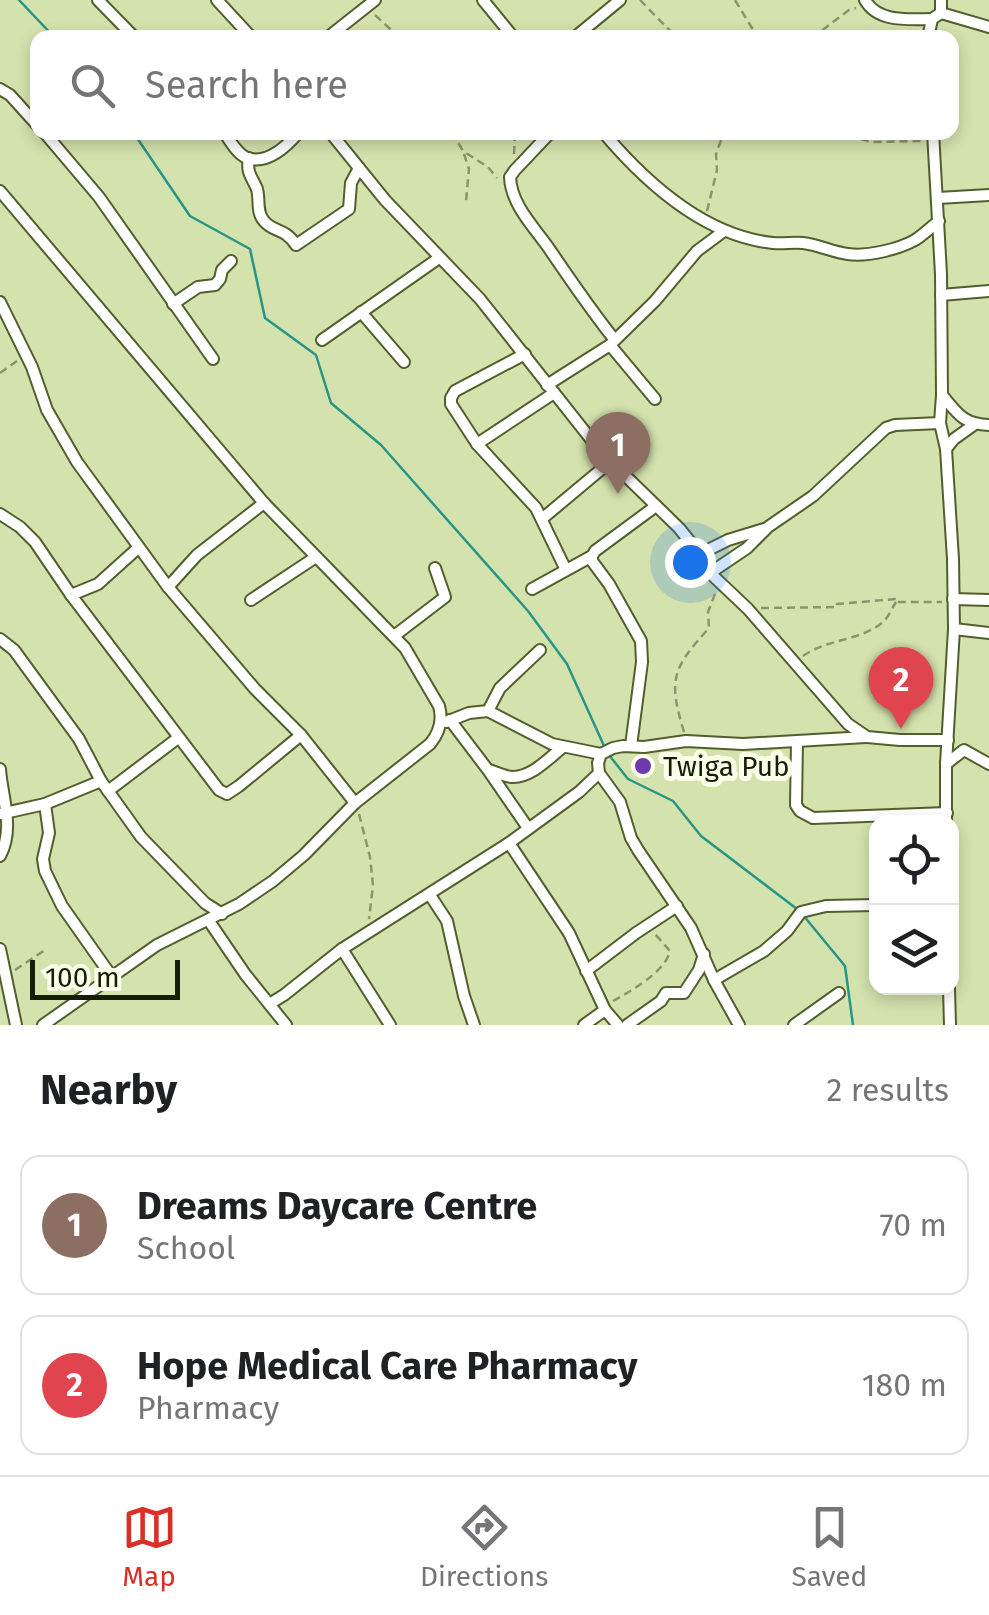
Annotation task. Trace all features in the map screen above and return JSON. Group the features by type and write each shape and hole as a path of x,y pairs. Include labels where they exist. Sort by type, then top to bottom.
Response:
{"street":[{"path":"98,0 127,30"},
{"path":"217,0 245,30"},
{"path":"483,0 507,30"},
{"path":"584,30 620,0"},
{"path":"931,30 941,0"},
{"path":"336,30 366,4"},
{"path":"867,4 874,12 896,19 936,16 989,27"},
{"path":"0,89 30,117"},
{"path":"51,140 99,197 213,360"},
{"path":"230,140 249,158 270,156 291,140"},
{"path":"336,140 384,200 480,299 610,462 679,528 710,573 748,609 848,724 867,737"},
{"path":"544,140 515,170 509,182 522,212 655,398"},
{"path":"610,140 645,178 707,223 773,243 804,243 854,255 869,254 910,242 939,220"},
{"path":"934,140 941,295 940,423 946,449 954,630 947,815"},
{"path":"249,158 248,174 256,189 262,218 289,234 296,246 349,209 351,183 359,168"},
{"path":"0,191 264,503 405,648 445,722 488,770 528,828"},
{"path":"938,198 989,196"},
{"path":"0,214 9,202"},
{"path":"477,444 612,342 655,300 696,250 724,231"},
{"path":"322,340 439,258"},
{"path":"173,304 198,287 215,284 231,262"},
{"path":"941,295 989,292"},
{"path":"0,302 26,355 46,410 77,462 138,548 356,803"},
{"path":"361,312 404,362"},
{"path":"525,354 452,394 451,404 477,444 543,518 566,570"},
{"path":"942,395 960,416 975,424 989,424"},
{"path":"700,554 768,527 813,496 886,428 940,423"},
{"path":"946,449 975,424"},
{"path":"543,518 610,462"},
{"path":"168,587 196,555 264,503"},
{"path":"532,589 592,556 594,550 656,506"},
{"path":"0,514 35,542 220,790 226,794 240,786 301,735"},
{"path":"710,573 747,548 768,527"},
{"path":"71,595 98,584 138,548"},
{"path":"592,556 642,642 631,746"},
{"path":"251,600 316,557"},
{"path":"394,636 446,598 435,568"},
{"path":"953,600 989,600"},
{"path":"954,630 989,632"},
{"path":"0,639 14,650 79,739 140,837 222,914"},
{"path":"488,710 500,688 540,650"},
{"path":"44,1025 157,945 222,914 283,872 356,803 430,744 445,722 469,712 488,710 544,741 601,754 613,748 686,741 742,744 867,737 948,740"},
{"path":"3,813 105,786 178,738"},
{"path":"797,742 795,800 800,812 813,818 869,818"},
{"path":"488,770 521,776 563,747"},
{"path":"946,764 964,750 989,764"},
{"path":"601,754 598,773 620,802 631,838 677,906 739,1025"},
{"path":"0,769 7,838 0,856"},
{"path":"270,1003 342,949 509,843 579,792 598,773"},
{"path":"44,804 49,833 46,870 62,906 112,977"},
{"path":"509,843 569,934 604,1008 618,1025"},
{"path":"430,895 449,926 474,1025"},
{"path":"714,980 764,951 801,912 826,906 869,905"},
{"path":"586,970 677,906"},
{"path":"209,921 286,1025"},
{"path":"0,949 16,1025"},
{"path":"342,949 390,1025"},
{"path":"626,1025 662,1001 666,992 684,992 699,970 704,953"},
{"path":"794,1025 838,993"},
{"path":"948,995 950,1025"},
{"path":"584,1025 604,1008"}],"path":[{"path":"640,0 670,30"},
{"path":"735,0 753,30"},
{"path":"366,4 392,30"},
{"path":"823,30 849,10 867,4"},
{"path":"457,140 468,163 466,201"},
{"path":"515,140 515,170"},
{"path":"707,223 721,140"},
{"path":"864,140 892,140"},
{"path":"463,151 497,178"},
{"path":"0,372 26,355"},
{"path":"686,741 674,690 675,675 709,628 708,612 720,583"},
{"path":"748,609 837,607 896,599 953,600"},
{"path":"794,663 816,648 882,623 896,602"},
{"path":"356,803 370,857 370,932"},
{"path":"604,1008 636,990 669,958 668,946 647,925"},
{"path":"5,976 45,950"}],"waterway":[{"path":"19,0 47,30"},
{"path":"138,140 190,216 250,249 265,318 316,355 331,403 381,445 528,611 567,664 605,748"},
{"path":"609,755 628,779 673,801 701,836 797,909"},
{"path":"803,915 845,966 853,1025"}],"place":[{"name":"Dreams Daycare Centre","path":"618,494"},
{"name":"Hope Medical Care Pharmacy","path":"901,729"},
{"name":"Twiga Pub","path":"643,766"}]}
